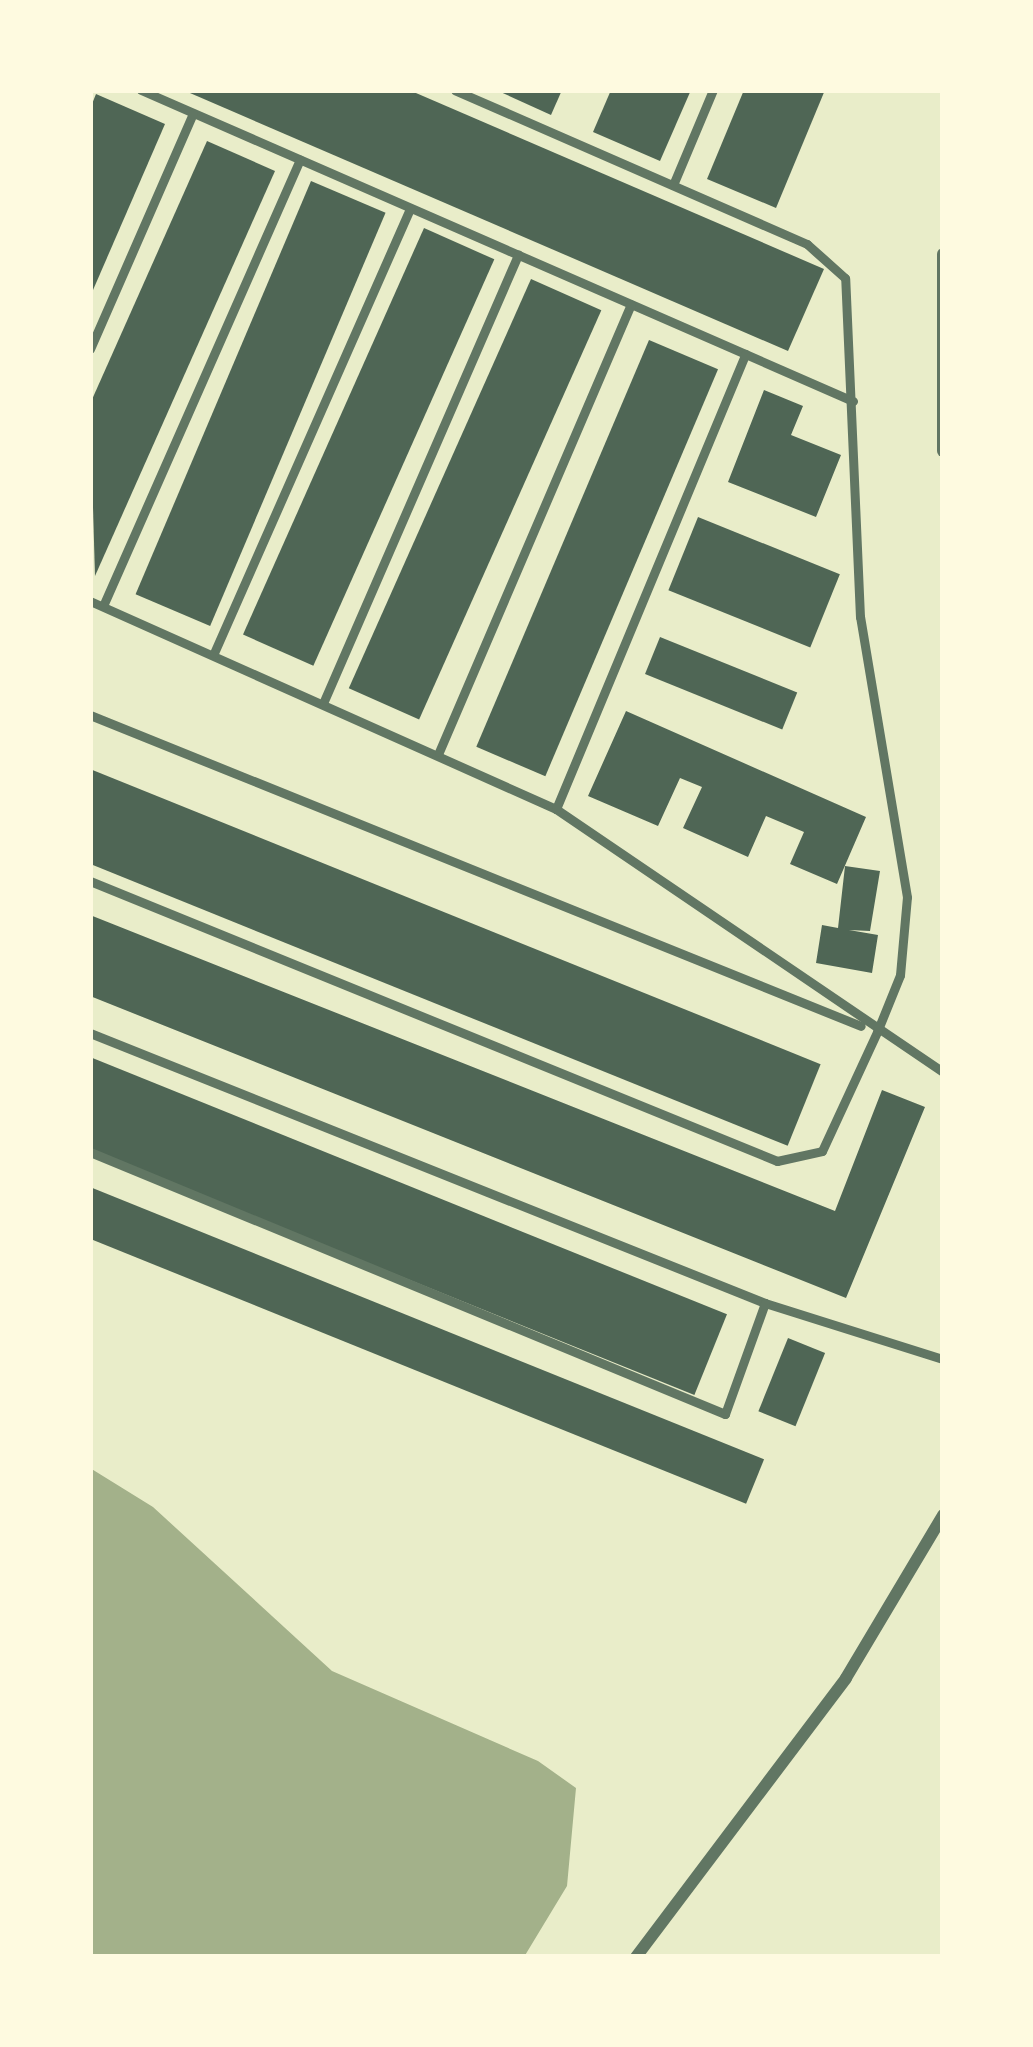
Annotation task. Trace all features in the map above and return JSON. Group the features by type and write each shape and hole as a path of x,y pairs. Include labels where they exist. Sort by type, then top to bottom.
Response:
{"street":[{"path":"943,254 943,451"},
{"path":"636,1957 846,1678 943,1515"}],"lane":[{"path":"141,90 853,401"},
{"path":"90,881 776,1161 801,1162 822,1151 878,1033 900,975 907,897 860,617 845,278 828,257 455,90"},
{"path":"673,185 712,90"},
{"path":"90,349 193,113"},
{"path":"103,606 300,159"},
{"path":"214,653 410,208"},
{"path":"324,701 518,254"},
{"path":"439,752 631,304"},
{"path":"556,809 745,354"},
{"path":"90,601 439,752 556,809 683,890 878,1033 943,1072"},
{"path":"90,715 878,1033"},
{"path":"90,1033 765,1303 943,1358"},
{"path":"90,1152 725,1414 765,1303"}],"shaded area":[{"path":"90,1468 153,1507 332,1671 538,1761 576,1788 567,1886 524,1957 90,1957"}],"building":[{"path":"183,90 409,90 824,269 788,351"},
{"path":"496,90 562,90 551,115"},
{"path":"611,90 691,90 660,161 593,132"},
{"path":"744,90 825,90 776,208 707,179"},
{"path":"96,94 165,124 90,297 90,109"},
{"path":"207,141 275,171 95,576 90,404"},
{"path":"311,181 386,213 210,626 136,594"},
{"path":"424,228 494,259 313,666 243,635"},
{"path":"531,279 601,310 419,720 349,688"},
{"path":"649,340 718,369 545,776 476,747"},
{"path":"764,390 803,406 791,435 841,455 816,517 728,482"},
{"path":"698,517 840,574 810,648 668,590"},
{"path":"660,637 797,692 782,730 645,674"},
{"path":"626,711 866,817 837,884 790,864 804,832 766,816 748,857 683,828 702,787 680,778 658,826 588,796"},
{"path":"90,769 821,1064 788,1146 90,864"},
{"path":"845,866 880,871 870,931 849,930 878,935 872,973 816,963 822,925 838,928"},
{"path":"90,915 835,1211 882,1090 925,1107 846,1298 90,996"},
{"path":"90,1057 727,1314 694,1395 90,1151"},
{"path":"90,1187 764,1459 746,1504 90,1239"},
{"path":"788,1338 825,1353 795,1426 758,1411"}]}
